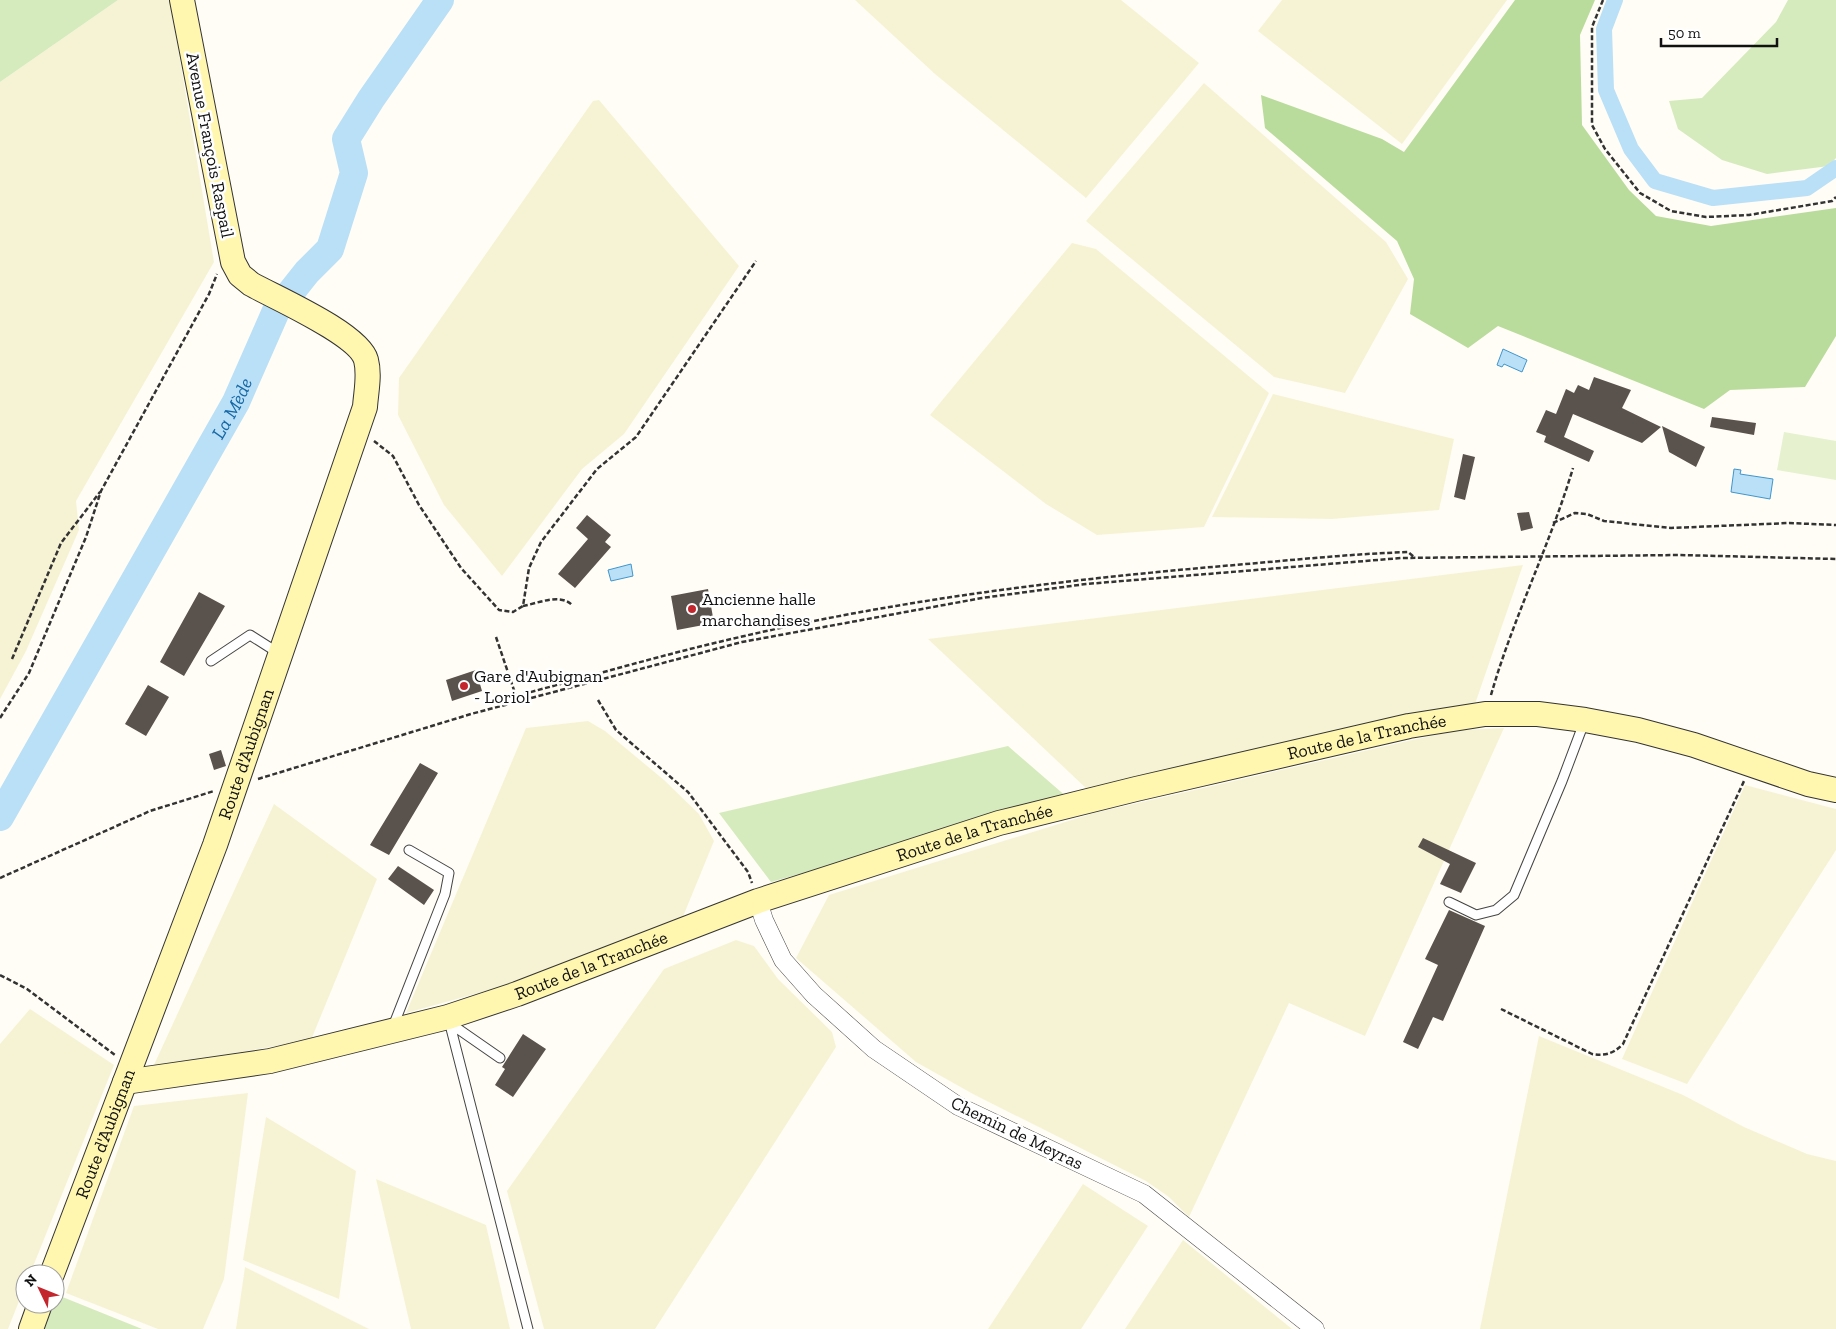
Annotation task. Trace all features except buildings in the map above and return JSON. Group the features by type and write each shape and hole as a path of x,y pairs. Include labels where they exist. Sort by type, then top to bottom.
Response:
{"street":[{"name":"Avenue François Raspail","path":"182,0 233,262 240,275 251,284"},
{"name":"Route d'Aubignan","path":"56,1264 216,845 234,786 366,407 366,359 355,344 340,332 251,284"},
{"name":"Route de la Tranchée","path":"128,1074 270,1061 391,1031 449,1020 758,901 1000,823 1136,789 1409,726 1485,714 1538,714 1585,720 1638,730 1694,745 1808,784 1836,790"},
{"name":"Chemin de Meyras","path":"758,901 764,920 783,960 814,995 874,1049 958,1106 1144,1194 1315,1329"},
{"path":"31,1329 36,1314"}],"lane":[{"path":"211,661 250,635 281,654"},
{"path":"1449,902 1476,915 1496,910 1514,895 1562,781 1585,720"},
{"path":"391,1031 446,894 449,873 409,850"},
{"path":"449,1020 500,1058"},
{"path":"449,1020 528,1329"}],"path":[{"path":"1603,0 1592,27 1592,125 1605,149 1640,193 1670,211 1706,217 1757,214 1824,203 1836,197"},
{"path":"523,606 529,568 541,542 597,469 636,437 756,260"},
{"path":"12,659 61,543 101,491 209,294 218,271 233,262"},
{"path":"356,434 374,441 393,456 419,505 461,568 484,596 499,610 513,612 523,606 560,598 572,605"},
{"path":"1485,714 1499,666 1564,498 1573,468"},
{"path":"0,718 29,673 86,537 101,491"},
{"path":"1553,523 1575,513 1587,514 1604,521 1671,528 1789,523 1836,525"},
{"path":"516,696 740,637 981,592 1085,578 1354,554 1408,552 1414,558"},
{"path":"0,878 150,811 518,702 742,642 982,598 1133,580 1414,558 1680,554 1836,559"},
{"path":"496,637 518,702"},
{"path":"598,700 616,730 688,792 748,872 758,901"},
{"path":"1501,1009 1592,1054 1602,1056 1615,1052 1623,1044 1752,764"},
{"path":"0,974 27,989 128,1074"}],"shaded area":[{"path":"118,0 170,0 214,262 76,501 79,530 26,651 0,699 0,82"},
{"path":"855,0 1121,0 1199,63 1086,198 935,74"},
{"path":"1282,0 1507,0 1402,144 1258,31"},
{"path":"1204,83 1386,242 1408,279 1345,393 1274,377 1086,221"},
{"path":"599,100 739,266 624,434 582,469 502,576 444,505 398,415 399,378 593,101"},
{"path":"1072,243 1096,249 1269,393 1204,527 1097,535 1046,504 930,415"},
{"path":"1273,394 1454,439 1439,510 1332,519 1212,517"},
{"path":"1523,565 1475,704 1088,790 928,639"},
{"path":"588,721 605,731 664,780 699,814 714,841 682,919 504,986 406,1013 526,728"},
{"path":"1504,728 1365,1036 1289,1003 1189,1217 1169,1197 1146,1181 973,1094 916,1062 796,958 829,895 1094,813 1460,730"},
{"path":"1745,785 1836,809 1836,850 1687,1084 1622,1059"},
{"path":"274,804 377,879 311,1040 153,1067"},
{"path":"736,940 754,946 778,979 832,1032 836,1047 655,1329 544,1329 507,1191 664,969"},
{"path":"30,1009 114,1065 34,1264 15,1264 15,1311 8,1329 0,1329 0,1044"},
{"path":"1539,1036 1683,1095 1744,1127 1807,1154 1836,1161 1836,1329 1480,1329"},
{"path":"248,1093 224,1279 203,1329 158,1329 66,1293 134,1106"},
{"path":"266,1117 356,1171 339,1299 243,1260"},
{"path":"376,1179 486,1225 510,1329 411,1329"},
{"path":"1083,1184 1148,1226 1081,1329 988,1329"},
{"path":"1183,1240 1292,1329 1125,1329"},
{"path":"245,1267 369,1329 236,1329"}],"green space":[{"path":"0,0 118,0 0,82"},
{"path":"1515,0 1595,0 1580,35 1582,125 1629,190 1656,216 1711,226 1836,208 1836,336 1805,387 1730,390 1704,409 1498,326 1468,348 1410,314 1414,279 1397,241 1265,128 1261,95 1382,139 1404,152"},
{"path":"1788,0 1836,0 1836,158 1829,166 1767,174 1722,160 1678,129 1669,101 1702,98 1776,22"},
{"path":"1784,432 1836,441 1836,480 1777,470"},
{"path":"1008,746 1068,798 771,882 719,813"},
{"path":"65,1298 142,1329 40,1329 45,1314 65,1314"}],"water":[{"path":"1503,349 1527,360 1522,372 1504,364 1502,367 1497,365"},
{"path":"1734,469 1741,470 1740,474 1773,479 1770,499 1731,492"},
{"path":"631,564 633,576 611,581 608,570"}],"waterway":[{"name":"La Mède","path":"0,817 236,402 276,311 307,272 330,249 354,173 346,139 371,99 440,0"},
{"path":"1615,0 1604,29 1606,90 1631,149 1655,181 1713,198 1807,188 1836,168"}],"place":[{"name":"Ancienne halle marchandises","path":"692,609"},
{"name":"Gare d'Aubignan - Loriol","path":"464,686"}]}
